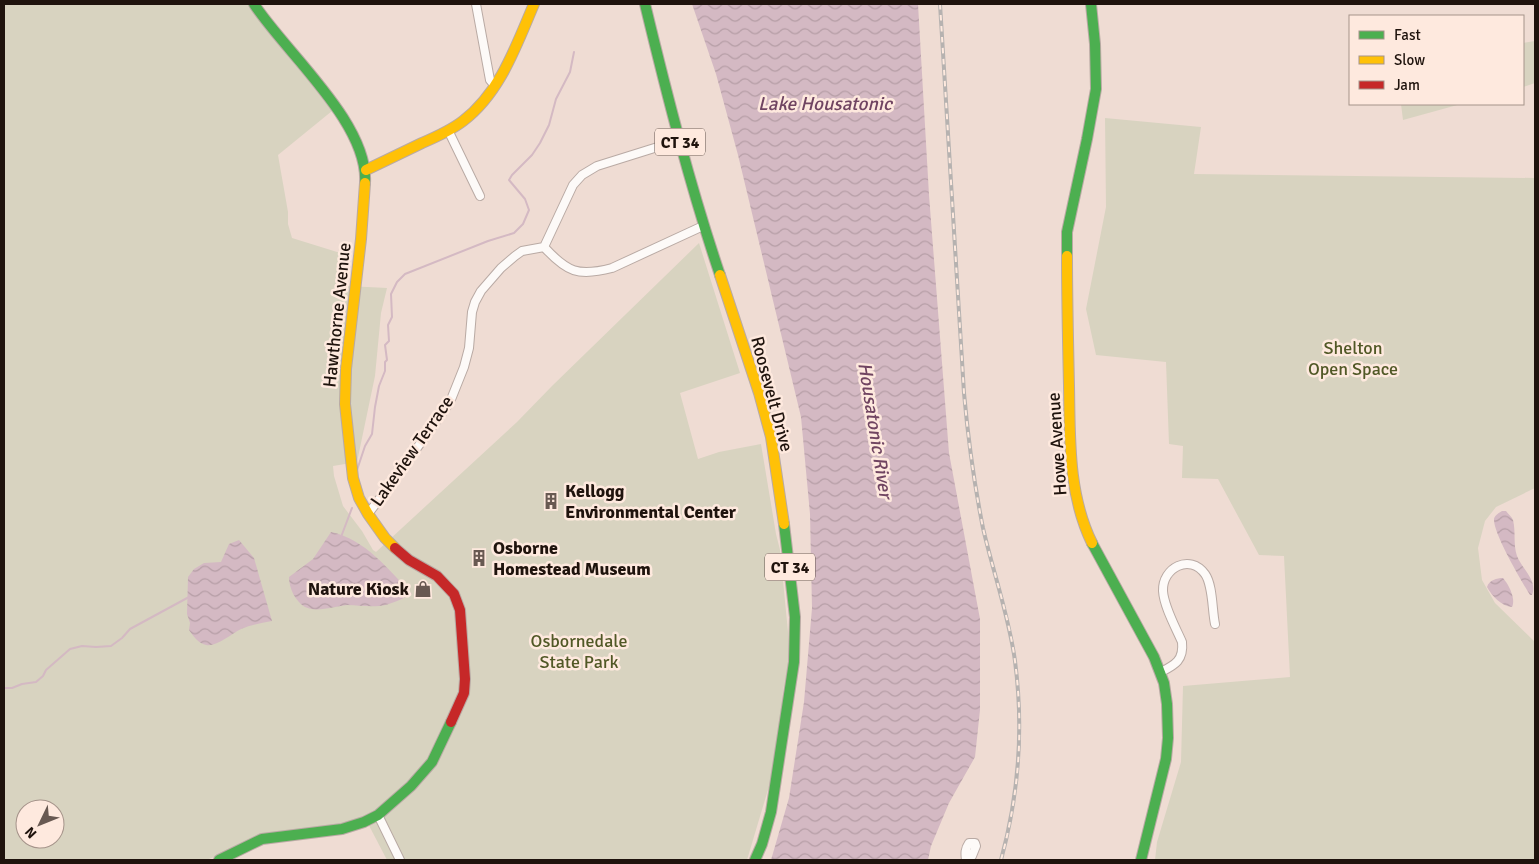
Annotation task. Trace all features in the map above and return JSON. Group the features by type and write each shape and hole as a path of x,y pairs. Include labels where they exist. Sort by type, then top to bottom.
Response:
{"main road":[{"name":"Hawthorne Avenue","path":"219,860 262,839 342,829 378,815 411,786 432,762 450,727 464,692 466,666 460,610 454,594 437,576 408,560 385,538 359,498 353,478 345,404 346,369 361,239 366,170 354,136 326,92 265,21 254,4"},
{"path":"366,170 448,130 475,111 495,86 534,4"},
{"name":"Roosevelt Drive","path":"645,4 703,226 759,393 771,437 789,558 795,617 794,662 771,812 756,860"},
{"name":"Howe Avenue","path":"1091,4 1096,74 1095,98 1088,139 1067,232 1066,305 1070,450 1075,492 1086,528 1098,555 1142,633 1164,683 1168,738 1166,759 1148,824 1141,860"}],"street":[{"path":"476,4 490,80 495,86"},
{"path":"448,130 480,196"},
{"path":"680,140 596,166 582,175 572,185 544,247 554,258 570,270 577,272 601,271 612,268 703,226"},
{"name":"Lakeview Terrace","path":"368,514 450,402 464,367 469,348 472,312 481,291 502,268 522,251 544,247"},
{"path":"1160,672 1176,664 1182,649 1182,642 1163,597 1164,580 1177,566 1185,563 1191,564 1205,574 1209,582 1215,624"},
{"path":"378,815 400,860"}],"green space":[{"name":"Osbornedale State Park","path":"4,4 248,4 317,89 332,111 278,155 288,212 288,224 292,238 350,256 347,286 387,288 381,313 375,376 357,462 333,466 343,506 376,552 517,422 699,243 740,373 680,393 698,459 719,452 761,444 780,550 789,660 771,781 747,860 387,860 364,816 347,822 252,843 206,860 4,860"},
{"path":"1535,41 1535,83 1524,87 1524,43"},
{"path":"1401,105 1457,105 1403,120"},
{"name":"Shelton Open Space","path":"1105,118 1201,127 1194,174 1535,178 1535,488 1496,507 1485,521 1478,548 1482,580 1495,603 1535,642 1535,860 1155,860 1157,842 1181,762 1183,686 1290,677 1284,556 1259,555 1218,479 1182,478 1183,446 1169,444 1166,362 1096,355 1086,309 1106,207"}],"water":[{"name":"Lake Housatonic","path":"692,4 918,4 929,195 949,453 980,619 980,710 975,757 949,803 931,846 928,860 771,860 789,798 804,702 812,608 810,514 801,417 738,155 716,74"},
{"path":"1502,511 1506,511 1513,520 1517,556 1533,584 1532,595 1530,595 1521,580 1498,535 1494,519"},
{"path":"331,532 355,541 366,548 412,594 392,603 379,606 347,605 326,609 310,609 301,604 293,594 289,577 313,559"},
{"path":"239,540 254,558 272,621 245,628 215,644 206,645 198,641 189,630 190,623 187,614 188,577 194,569 204,563 221,562 229,544"},
{"path":"1503,578 1511,592 1512,607 1504,605 1497,600 1487,587 1491,581"}],"waterway":[{"path":"357,470 365,446 372,434 379,386 387,360 385,345 389,341 388,325 392,317 391,294 397,282 405,274 488,241 514,233 523,224 529,210 525,199 509,180 532,155 540,143 549,125 556,99 570,72 574,52"},
{"path":"341,537 352,508"},
{"path":"4,688 36,682 43,676 46,670 70,649 82,646 111,646 130,629 189,597"}],"railway":[{"path":"940,4 967,427 983,528 1009,627 1018,687 1019,737 1016,786 1001,860"}],"traffic: fast":[{"path":"254,4 323,89 340,113 354,136 363,160 365,183"},
{"path":"645,4 680,140 720,275"},
{"path":"1067,256 1067,232 1096,89 1095,44 1091,4"},
{"path":"755,860 762,844 771,812 794,662 795,617 784,524"},
{"path":"1092,543 1154,657 1164,683 1168,738 1166,759 1141,860"},
{"path":"219,860 262,839 342,829 378,815 411,786 432,762 451,722"}],"traffic: slow":[{"path":"366,170 448,131 476,110 506,68 534,4"},
{"path":"365,183 361,239 346,369 345,404 353,478 359,498 385,538 395,548"},
{"path":"1067,256 1072,466 1078,505 1092,543"},
{"path":"720,275 759,393 771,437 784,524"}],"traffic: jam":[{"path":"395,548 409,560 437,576 454,594 460,610 465,679 464,693 451,722"}],"place":[{"name":"Kellogg Environmental Center","path":"551,501"},
{"name":"Osborne Homestead Museum","path":"479,558"},
{"name":"Nature Kiosk","path":"423,589"}],"water label":[{"name":"Housatonic River","path":"876,430"}]}
